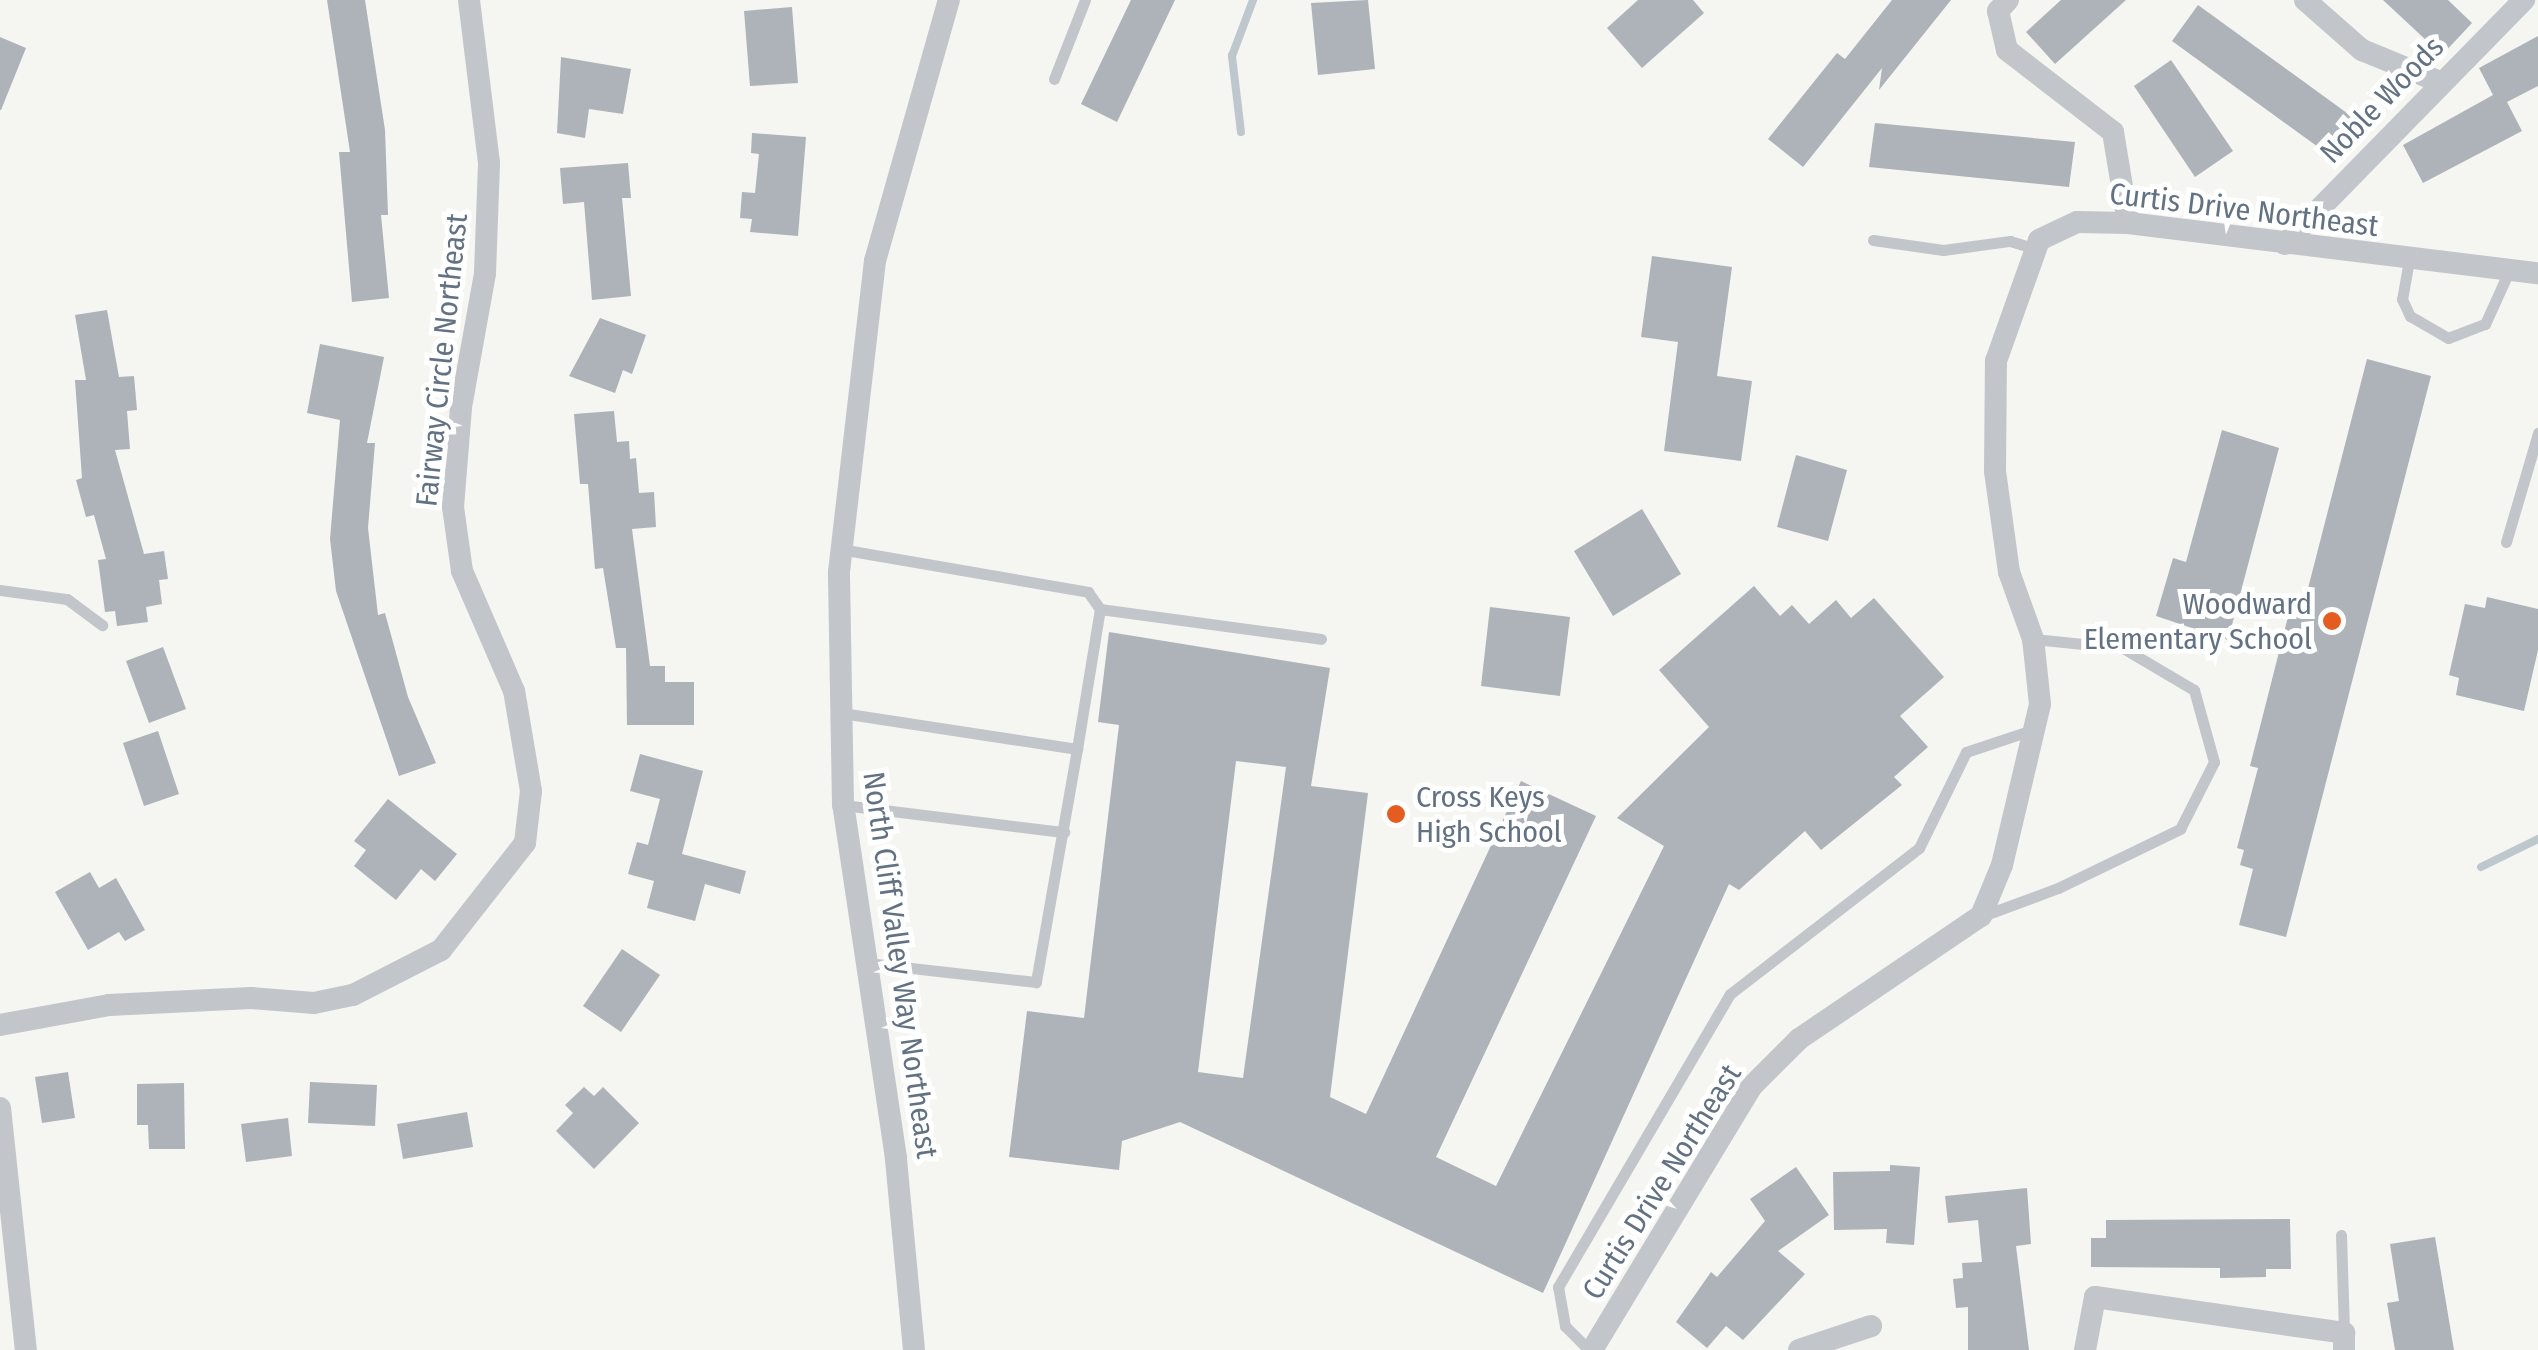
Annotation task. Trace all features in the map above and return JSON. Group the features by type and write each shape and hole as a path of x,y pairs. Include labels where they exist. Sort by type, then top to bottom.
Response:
{"street":[{"name":"Fairway Circle Northeast","path":"0,1025 108,1005 251,998 314,1003 354,995 441,950 525,843 532,791 514,691 462,572 453,507 461,407 485,273 489,163 469,0"},
{"name":"North Cliff Valley Way Northeast","path":"914,1350 896,1158 843,805 840,548 875,261 949,0"},
{"path":"2008,0 1998,11 2007,50 2113,132 2128,223"},
{"path":"2305,0 2362,50 2440,82"},
{"name":"Noble Woods","path":"2285,244 2524,0"},
{"name":"Curtis Drive Northeast","path":"2033,248 2077,222 2128,223 2538,273"},
{"path":"1981,916 2002,865 2040,704 2034,639 2009,572 1996,471 1996,362 2033,248"},
{"name":"Curtis Drive Northeast","path":"1590,1350 1751,1087 1799,1039 1981,916"},
{"path":"0,1108 26,1350"},
{"path":"2085,1350 2095,1297 2344,1342"},
{"path":"1799,1350 1871,1326"}],"lane":[{"path":"1054,79 1085,0"},
{"path":"1873,240 1943,250 2010,241 2033,248"},
{"path":"2408,260 2402,298 2410,316 2448,338 2484,324 2510,269"},
{"path":"2506,542 2538,433"},
{"path":"840,548 1088,592 1100,609 1036,982 867,964"},
{"path":"0,590 67,599 102,626"},
{"path":"1100,609 1322,639"},
{"path":"1981,916 2058,888 2180,829 2214,762 2194,690 2123,648 2034,639"},
{"path":"842,714 1077,749"},
{"path":"1590,1350 1565,1326 1558,1287 1730,994 1919,848 1966,752 2035,729"},
{"path":"843,805 1064,832"},
{"path":"2341,1235 2344,1342"}],"building":[{"path":"327,0 365,0 385,130 388,215 381,215 389,298 352,302 339,152 350,152"},
{"path":"1131,0 1175,0 1117,122 1081,104"},
{"path":"1368,0 1375,69 1318,75 1311,3"},
{"path":"1638,0 1693,0 1704,13 1642,68 1607,28"},
{"path":"1892,0 1951,0 1879,90 1882,68 1803,167 1768,139 1837,53 1845,59"},
{"path":"2061,0 2126,0 2055,64 2026,32"},
{"path":"2383,0 2448,0 2472,23 2442,55"},
{"path":"2198,5 2362,124 2336,160 2172,41"},
{"path":"792,7 798,83 750,86 744,11"},
{"path":"2538,36 2538,86 2507,102 2522,131 2423,183 2403,145 2493,95 2479,68"},
{"path":"0,37 26,48 1,110 0,110"},
{"path":"561,57 631,69 623,114 589,109 585,138 557,133"},
{"path":"2171,60 2233,151 2195,177 2134,86"},
{"path":"1875,123 2075,142 2069,187 1869,167"},
{"path":"752,133 806,137 798,236 750,232 752,219 740,218 742,192 755,193 759,154 751,153"},
{"path":"628,163 631,198 622,198 631,296 592,300 584,202 563,204 560,168"},
{"path":"1652,256 1732,267 1717,376 1752,381 1741,461 1664,451 1678,342 1641,337"},
{"path":"107,310 119,377 134,376 137,410 127,411 130,449 115,450 144,554 164,551 168,579 159,580 162,604 146,607 148,622 117,626 115,611 105,612 98,560 106,559 94,515 86,517 76,480 82,478 75,380 86,380 75,315"},
{"path":"600,318 646,335 632,374 623,370 615,393 569,376"},
{"path":"320,344 384,357 367,443 375,443 368,528 378,615 385,613 408,697 436,763 399,776 336,591 330,539 340,420 307,413"},
{"path":"2367,359 2431,376 2286,937 2239,925 2253,869 2240,865 2244,850 2237,848 2258,768 2250,766 2293,597 2305,600"},
{"path":"614,411 617,442 629,441 630,459 636,458 639,493 654,492 656,527 632,529 650,666 665,666 665,682 694,682 694,725 627,725 626,648 616,648 603,568 595,569 588,484 580,484 574,414"},
{"path":"2222,430 2279,448 2228,640 2156,616 2173,558 2186,562"},
{"path":"1796,455 1847,470 1828,541 1777,527"},
{"path":"1642,509 1681,574 1613,616 1574,551"},
{"path":"1754,586 1780,616 1792,605 1809,624 1836,600 1851,618 1874,598 1944,677 1900,716 1928,747 1894,777 1902,785 1821,850 1805,831 1739,890 1729,884 1543,1293 1180,1122 1122,1141 1119,1170 1009,1157 1027,1011 1084,1018 1119,725 1098,722 1109,632 1330,668 1311,786 1368,793 1330,1097 1366,1114 1521,781 1596,816 1436,1157 1496,1186 1664,846 1617,818 1709,727 1659,670","holes":["1236,761 1286,767 1243,1078 1198,1072"]},
{"path":"2487,597 2538,609 2538,650 2524,711 2456,695 2459,678 2449,675 2465,604 2485,608"},
{"path":"1490,607 1570,617 1560,696 1481,686"},
{"path":"163,647 186,709 149,723 126,661"},
{"path":"158,731 179,794 144,806 123,743"},
{"path":"640,754 703,771 682,854 746,871 740,894 705,884 695,921 647,908 654,881 628,874 637,842 648,845 660,799 630,791"},
{"path":"388,799 457,854 435,881 421,869 396,900 354,866 366,850 354,841"},
{"path":"90,872 99,888 116,878 145,930 125,941 119,932 88,950 55,892"},
{"path":"622,949 660,975 621,1032 583,1006"},
{"path":"68,1072 75,1118 42,1123 35,1077"},
{"path":"310,1082 377,1085 375,1126 308,1123"},
{"path":"184,1083 185,1149 149,1149 148,1125 137,1125 137,1084"},
{"path":"584,1087 594,1096 603,1087 639,1123 594,1169 556,1131 573,1113 565,1105"},
{"path":"467,1112 473,1147 403,1159 397,1124"},
{"path":"288,1118 292,1156 246,1162 241,1124"},
{"path":"1890,1165 1920,1167 1914,1245 1886,1243 1887,1229 1834,1230 1833,1172 1890,1171"},
{"path":"1796,1167 1829,1215 1778,1251 1805,1274 1743,1340 1726,1326 1707,1348 1676,1322 1711,1272 1717,1277 1765,1221 1750,1199"},
{"path":"2027,1188 2031,1244 2016,1246 2029,1350 1968,1350 1968,1307 1956,1308 1953,1279 1963,1278 1962,1263 1982,1262 1978,1220 1948,1223 1945,1196"},
{"path":"2290,1219 2291,1269 2266,1269 2266,1277 2220,1278 2220,1268 2091,1267 2091,1238 2106,1238 2106,1220"},
{"path":"2435,1237 2454,1350 2395,1350 2387,1303 2399,1301 2390,1244"}],"waterway":[{"path":"1241,132 1232,56 1253,0"},
{"path":"2481,867 2538,839"}],"place":[{"name":"Woodward Elementary School","path":"2332,621"},
{"name":"Cross Keys High School","path":"1396,814"}]}
